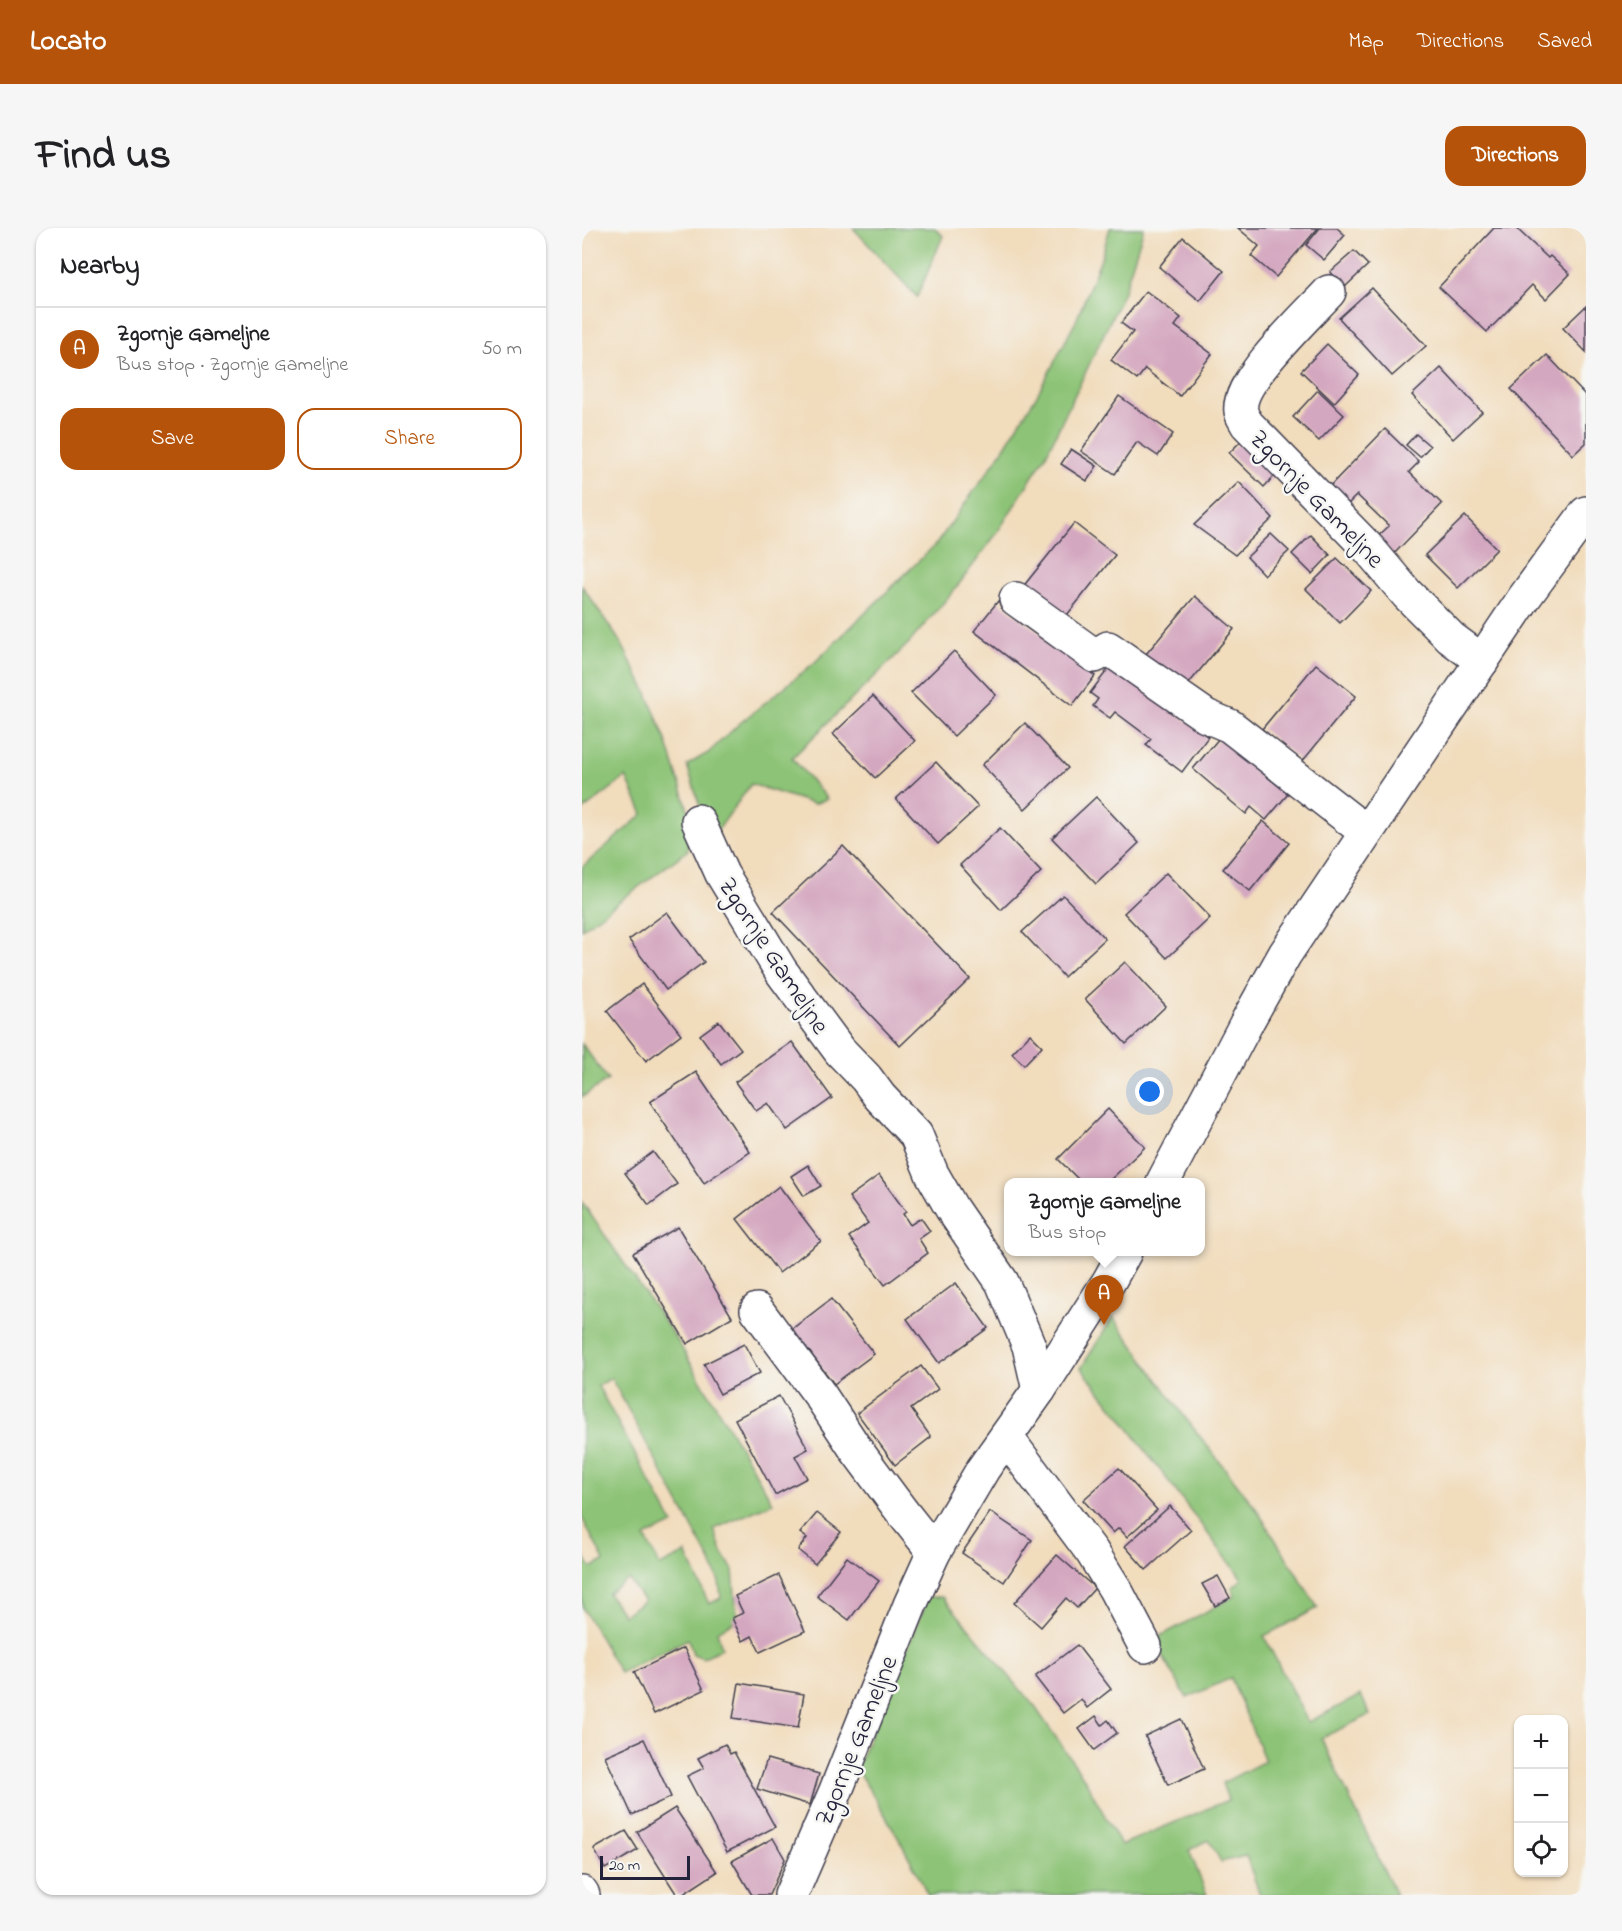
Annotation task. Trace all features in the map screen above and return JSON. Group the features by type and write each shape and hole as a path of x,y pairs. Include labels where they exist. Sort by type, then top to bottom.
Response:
{"street":[{"name":"Zgornje Gameljne","path":"1329,292 1259,367 1244,394 1240,410 1247,424 1369,549 1407,594 1451,638 1482,661"},
{"path":"1166,1178 1285,954 1524,598 1586,513"},
{"path":"1016,599 1095,656 1108,648 1206,716 1230,726 1366,832"},
{"name":"Zgornje Gameljne","path":"698,821 722,874 781,971 840,1051 916,1135 932,1174 952,1209 1002,1282 1029,1346 1040,1390"},
{"name":"Zgornje Gameljne","path":"790,1895 835,1793 910,1605 934,1552 983,1469 1040,1390 1122,1256"},
{"path":"757,1310 820,1395 883,1487 934,1552"},
{"path":"1006,1437 1092,1552 1115,1589 1145,1646"}],"green space":[{"path":"853,228 935,228 943,236 917,297"},
{"path":"1110,228 1144,228 1123,294 1045,457 997,533 956,588 909,643 792,758 827,799 814,804 751,784 713,837 703,816 687,765 708,753 740,723 814,663 937,543 999,456 1037,395 1076,321 1101,258"},
{"path":"582,586 621,643 646,691 666,740 694,829 687,851 582,929 582,867 643,814 626,777 582,811"},
{"path":"582,1044 608,1080 582,1097"},
{"path":"582,1202 677,1340 773,1503 714,1529 722,1552 733,1570 737,1620 717,1631 722,1648 703,1658 693,1654 688,1639 620,1673 582,1607 582,1552 591,1568 604,1561 582,1518","holes":["611,1378 711,1562 719,1582 721,1598 709,1604 686,1553 660,1566 645,1537 673,1524 598,1386","628,1579 644,1601 623,1615 608,1593"]},
{"path":"1113,1317 1184,1416 1255,1507 1318,1608 1264,1636 1308,1722 1361,1695 1370,1715 1321,1738 1396,1895 1260,1895 1246,1856 1221,1862 1209,1840 1189,1850 1207,1895 928,1895 894,1830 856,1769 929,1597 943,1597 1035,1707 1084,1778 1121,1845 1228,1800 1222,1783 1265,1761 1231,1678 1187,1698 1153,1640 1235,1596 1232,1588 1242,1579 1081,1368"}],"building":[{"path":"1238,228 1318,228 1276,277 1251,256 1259,246"},
{"path":"1320,228 1337,228 1345,235 1324,260 1306,245"},
{"path":"1494,228 1516,228 1548,258 1550,256 1570,274 1546,299 1532,285 1487,332 1439,287"},
{"path":"1183,237 1224,271 1200,301 1159,267"},
{"path":"1354,251 1368,265 1345,287 1330,272"},
{"path":"1372,288 1426,346 1392,376 1339,318"},
{"path":"1146,291 1181,318 1175,326 1212,354 1180,396 1145,369 1137,380 1111,360 1133,332 1121,323"},
{"path":"1586,306 1586,352 1563,328"},
{"path":"1327,344 1359,375 1334,403 1301,371"},
{"path":"1547,355 1586,396 1586,443 1573,455 1511,389"},
{"path":"1441,368 1482,412 1453,439 1412,395"},
{"path":"1318,390 1344,415 1319,441 1293,417"},
{"path":"1119,396 1173,434 1158,456 1137,442 1115,474 1081,451"},
{"path":"1385,429 1419,462 1409,472 1442,504 1393,555 1376,538 1389,526 1357,495 1344,508 1326,490"},
{"path":"1416,434 1430,446 1420,457 1406,445"},
{"path":"1246,436 1280,470 1264,487 1229,453"},
{"path":"1071,449 1097,466 1087,481 1061,464"},
{"path":"1239,482 1273,518 1235,555 1194,525"},
{"path":"1465,516 1497,549 1458,588 1425,555"},
{"path":"1074,523 1115,555 1063,620 1022,588"},
{"path":"1271,534 1289,551 1264,575 1247,557"},
{"path":"1311,535 1330,555 1312,574 1292,554"},
{"path":"1337,558 1371,591 1340,623 1306,589"},
{"path":"1195,596 1234,629 1181,693 1141,660"},
{"path":"998,601 1095,676 1072,706 974,631"},
{"path":"954,651 996,695 954,736 911,693"},
{"path":"1112,664 1208,737 1182,772 1146,745 1151,739 1115,712 1110,718 1093,706 1098,699 1090,693"},
{"path":"1316,664 1356,696 1302,762 1262,729"},
{"path":"873,696 915,741 875,778 833,734"},
{"path":"1025,723 1068,768 1025,809 982,765"},
{"path":"1220,737 1288,794 1266,820 1251,807 1246,814 1193,769"},
{"path":"936,762 978,807 938,844 896,799"},
{"path":"1096,797 1139,843 1096,884 1052,838"},
{"path":"1263,821 1289,843 1250,891 1223,869"},
{"path":"1000,828 1041,872 1001,910 960,865"},
{"path":"843,846 970,979 900,1046 773,912"},
{"path":"1166,873 1210,918 1167,958 1124,913"},
{"path":"1063,895 1105,939 1064,977 1022,932"},
{"path":"667,912 704,962 666,990 629,940"},
{"path":"1125,962 1166,1006 1126,1044 1085,999"},
{"path":"642,984 681,1034 646,1061 607,1011"},
{"path":"719,1021 741,1049 721,1064 700,1035"},
{"path":"1030,1034 1042,1046 1024,1065 1012,1053"},
{"path":"792,1042 832,1098 787,1130 768,1103 756,1111 735,1082"},
{"path":"696,1072 750,1152 704,1183 650,1102"},
{"path":"1108,1109 1145,1147 1112,1178 1077,1178 1058,1159"},
{"path":"653,1152 677,1184 649,1205 625,1173"},
{"path":"808,1165 821,1186 804,1196 791,1176"},
{"path":"879,1175 906,1212 903,1214 910,1225 921,1218 930,1231 919,1239 928,1253 885,1285 849,1237 868,1223 849,1197"},
{"path":"779,1186 821,1241 779,1273 737,1219"},
{"path":"678,1227 732,1317 687,1344 633,1253"},
{"path":"956,1283 988,1328 939,1363 907,1319"},
{"path":"831,1299 874,1354 834,1384 792,1329"},
{"path":"744,1344 760,1373 720,1394 704,1364"},
{"path":"921,1366 938,1389 911,1409 931,1437 895,1465 857,1413"},
{"path":"779,1396 808,1449 795,1456 807,1478 775,1495 735,1419"},
{"path":"1119,1468 1157,1510 1127,1537 1119,1528 1113,1533 1083,1500"},
{"path":"1170,1506 1191,1530 1146,1570 1125,1546"},
{"path":"990,1512 1032,1540 1004,1582 962,1553"},
{"path":"817,1513 841,1532 815,1564 798,1550 807,1538 800,1533"},
{"path":"1057,1555 1095,1588 1077,1608 1066,1598 1041,1627 1014,1603"},
{"path":"847,1557 879,1581 849,1620 817,1596"},
{"path":"779,1575 805,1631 760,1652 752,1636 743,1641 732,1618 743,1613 735,1596"},
{"path":"1218,1576 1230,1598 1215,1606 1202,1584"},
{"path":"1077,1645 1111,1689 1087,1708 1081,1699 1063,1713 1035,1677"},
{"path":"684,1648 704,1690 654,1714 634,1672"},
{"path":"739,1683 804,1694 798,1728 733,1718"},
{"path":"1096,1716 1102,1725 1108,1720 1117,1733 1094,1750 1079,1729"},
{"path":"1181,1719 1204,1769 1168,1785 1145,1736"},
{"path":"644,1739 671,1797 632,1815 605,1756"},
{"path":"725,1744 730,1754 734,1752 775,1827 727,1852 687,1776 704,1768 698,1758"},
{"path":"767,1759 819,1774 810,1805 757,1789"},
{"path":"675,1808 717,1872 682,1895 677,1895 637,1832"},
{"path":"626,1831 638,1850 605,1869 594,1849"},
{"path":"773,1838 785,1859 769,1895 752,1895 732,1861"}],"place":[{"name":"Zgornje Gameljne","path":"1104,1325"}]}
